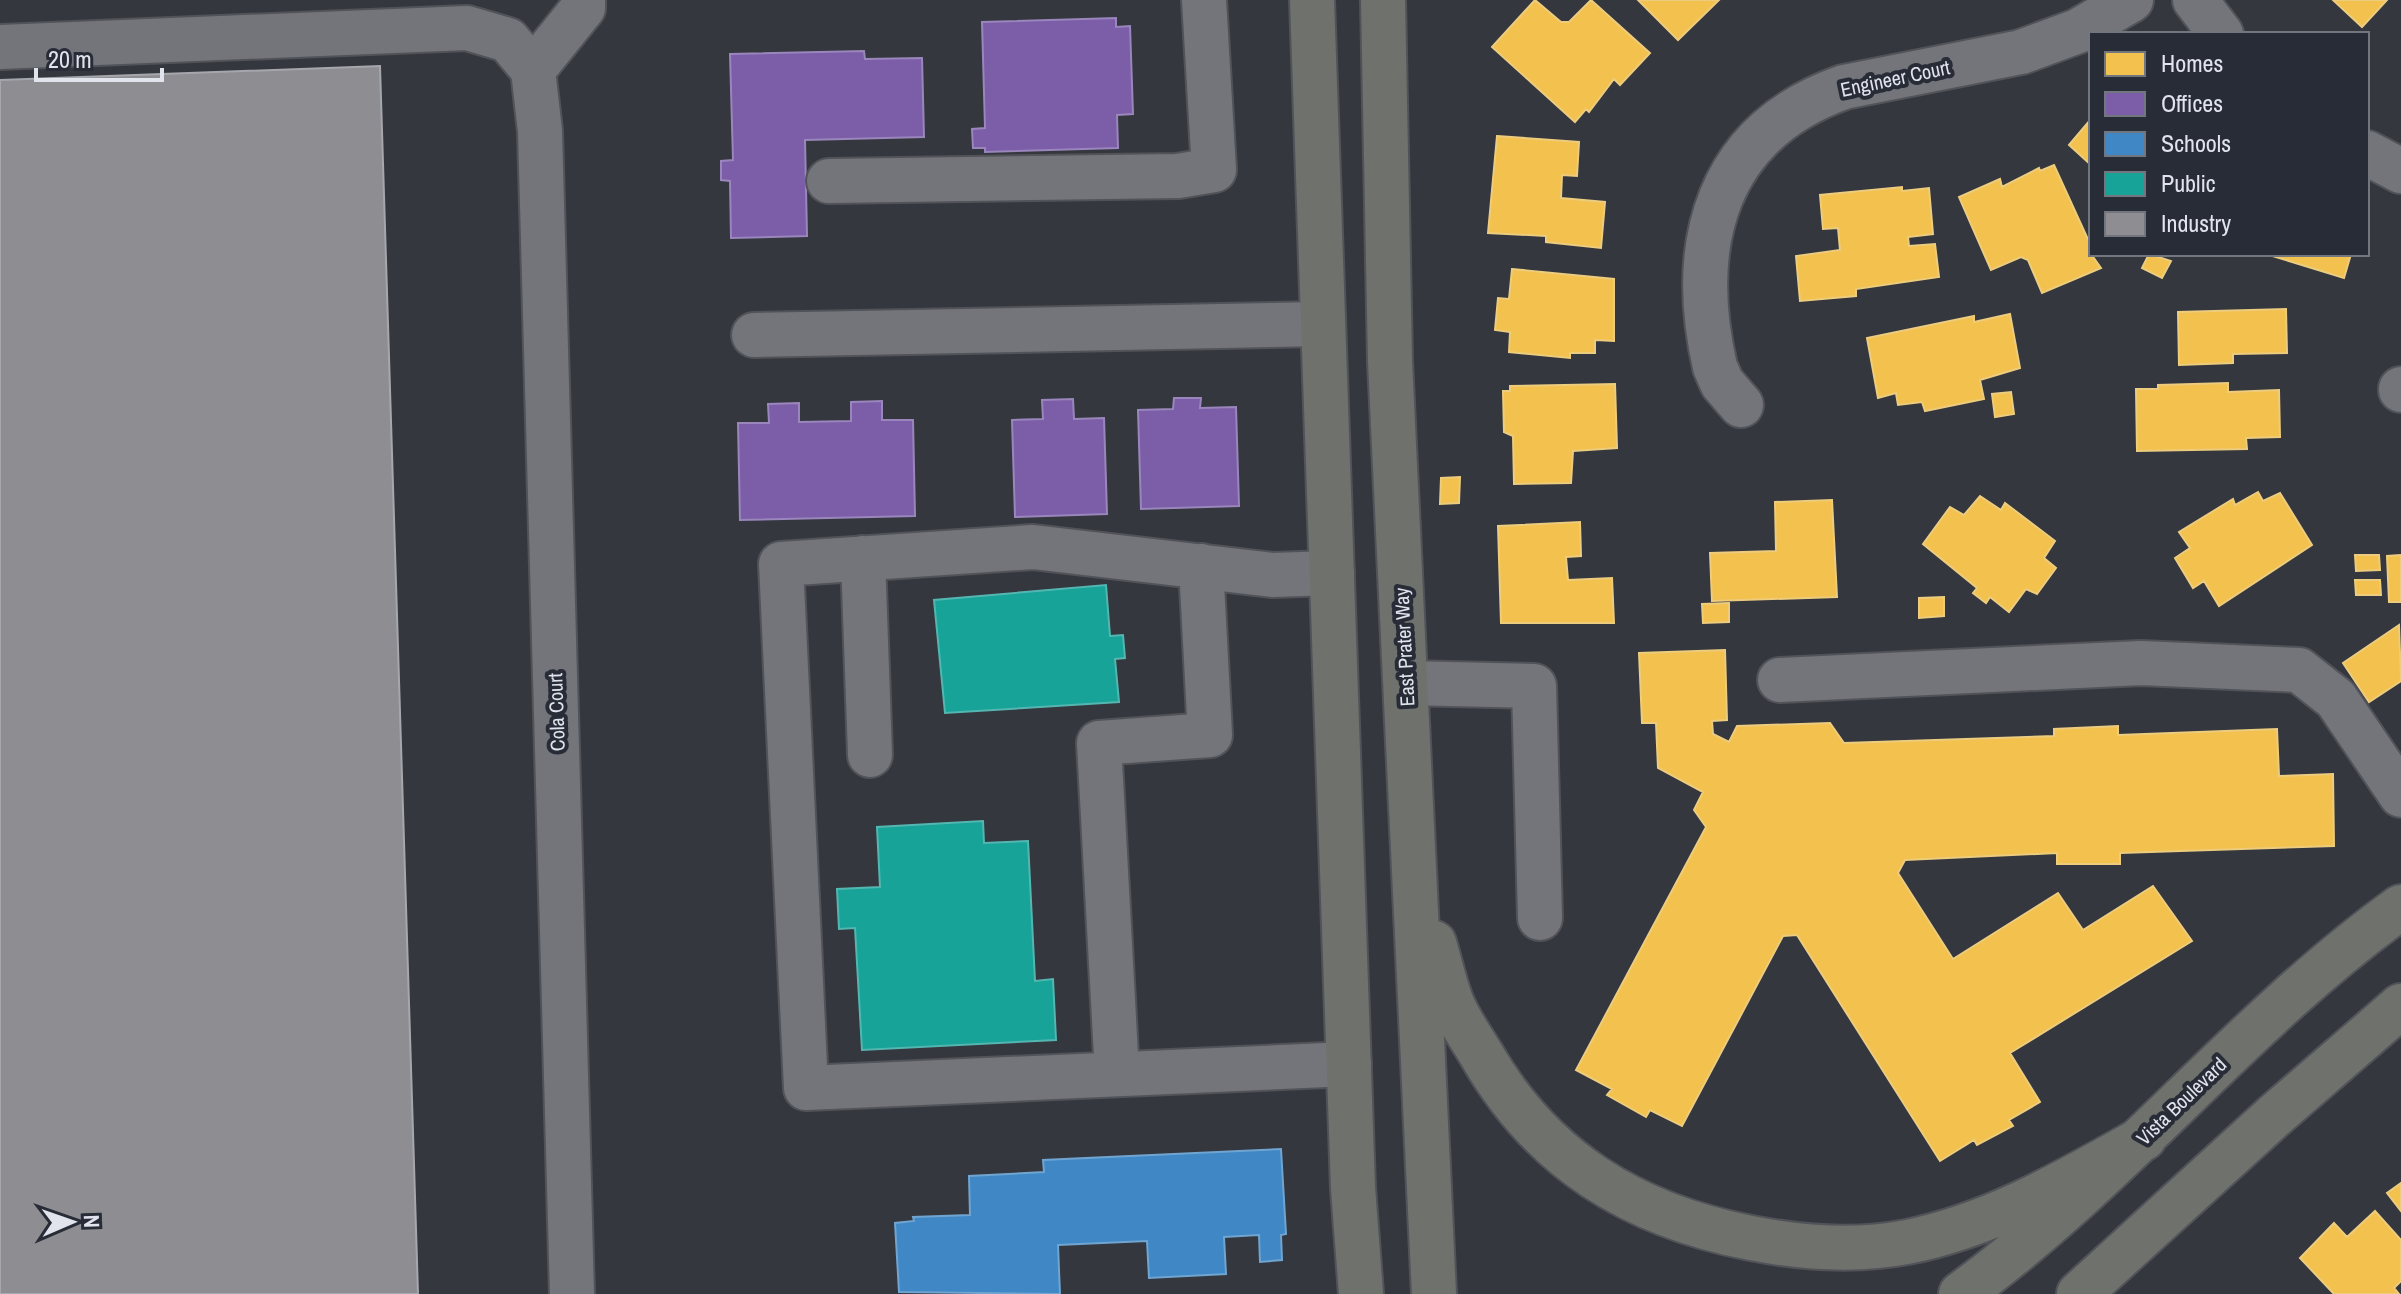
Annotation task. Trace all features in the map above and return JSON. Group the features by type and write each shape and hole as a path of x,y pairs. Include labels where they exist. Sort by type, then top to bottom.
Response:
{"main road":[{"path":"1312,0 1349,1064 1361,1294"},
{"name":"East Prater Way","path":"1383,0 1390,361 1434,1294"},
{"path":"1414,874 1452,1004 1519,1111 1587,1175 1637,1203 1683,1221 1730,1234 1814,1248 1903,1242 1946,1232 2010,1208 2049,1191 2144,1138"},
{"name":"Vista Boulevard","path":"1961,1294 2013,1256 2144,1138 2266,1019 2401,907"},
{"path":"2079,1294 2274,1116 2401,1006"}],"street":[{"path":"0,47 467,28 508,40 533,70 583,8 583,0"},
{"path":"829,181 1178,176 1214,170 1204,0"},
{"name":"Engineer Court","path":"1741,405 1722,383 1715,367 1705,271 1716,207 1737,162 1752,143 1781,117 1820,96 1844,87 2021,52 2078,31 2131,0"},
{"path":"2195,0 2219,32"},
{"name":"Cola Court","path":"533,70 540,131 572,1294"},
{"path":"2369,154 2401,171"},
{"path":"754,335 1323,324"},
{"path":"1332,573 1272,575 1033,547 781,564 806,1088 1349,1064"},
{"path":"863,558 870,755"},
{"path":"1117,1074 1099,743 1210,735 1201,566"},
{"path":"1780,680 2141,663 2299,670 2336,699 2401,795"},
{"path":"1406,683 1534,686 1540,918"}],"building: Homes":[{"path":"1535,0 1561,22 1569,22 1591,0 1650,53 1620,85 1614,79 1589,112 1586,109 1575,122 1492,47"},
{"path":"1638,0 1719,0 1678,40"},
{"path":"2333,0 2387,0 2362,27"},
{"path":"2089,121 2089,163 2069,145"},
{"path":"1497,136 1579,142 1577,176 1562,175 1561,198 1605,202 1601,248 1546,242 1546,236 1488,233"},
{"path":"2054,165 2089,242 2089,256 2092,256 2101,268 2042,293 2028,260 2021,257 1991,270 1959,197 2000,179 2002,187 2039,168 2040,171"},
{"path":"1902,187 1902,191 1929,188 1933,234 1908,237 1909,246 1935,244 1939,277 1856,289 1856,296 1800,301 1796,256 1840,250 1838,228 1823,229 1820,195"},
{"path":"2148,256 2171,261 2162,278 2142,268"},
{"path":"2272,256 2350,256 2344,278"},
{"path":"1512,269 1614,279 1614,341 1595,340 1595,353 1570,353 1570,358 1509,352 1510,332 1495,330 1498,298 1509,299"},
{"path":"2286,309 2287,353 2233,354 2233,363 2179,365 2178,312"},
{"path":"2010,314 2020,368 1980,380 1984,399 1925,411 1922,402 1898,405 1896,393 1878,398 1867,338 1974,316 1974,322"},
{"path":"2228,383 2228,392 2279,390 2280,437 2246,438 2247,449 2137,451 2136,389 2158,389 2158,385"},
{"path":"1615,384 1617,448 1573,451 1571,483 1514,484 1513,436 1504,432 1503,391 1510,391 1510,386"},
{"path":"2011,392 2014,414 1995,417 1992,394"},
{"path":"1460,477 1459,503 1440,504 1441,478"},
{"path":"2258,492 2263,501 2280,493 2312,545 2219,606 2204,581 2193,588 2175,558 2190,548 2179,532 2233,499 2235,505"},
{"path":"1980,496 2001,510 2005,503 2055,541 2044,558 2056,568 2037,594 2026,589 2009,612 1990,597 1986,603 1973,593 1977,588 1923,544 1950,507 1964,515"},
{"path":"1832,500 1837,597 1712,601 1710,553 1776,551 1775,502"},
{"path":"1580,522 1581,556 1566,557 1568,580 1612,578 1614,623 1501,623 1498,526"},
{"path":"2355,555 2379,555 2380,570 2356,571"},
{"path":"2401,555 2401,602 2389,602 2387,556"},
{"path":"2355,580 2380,580 2381,595 2356,595"},
{"path":"1944,597 1944,616 1919,618 1919,598"},
{"path":"1729,603 1729,622 1703,623 1702,604"},
{"path":"2399,625 2401,681 2369,702 2343,663"},
{"path":"1725,650 1727,720 1712,721 1713,734 1729,742 1737,726 1830,723 1844,743 2054,736 2054,729 2118,726 2118,735 2277,729 2279,776 2333,774 2334,846 2120,853 2120,864 2057,864 2057,853 1905,860 1898,873 1953,959 2058,893 2083,930 2153,886 2192,941 2010,1053 2040,1102 2009,1120 2013,1126 1977,1145 1974,1140 1940,1161 1797,935 1783,936 1682,1126 1650,1110 1646,1117 1607,1095 1612,1089 1576,1070 1706,827 1694,810 1703,792 1658,768 1656,723 1642,723 1639,653"},
{"path":"2401,1183 2401,1211 2387,1193"},
{"path":"2375,1211 2401,1240 2401,1281 2394,1288 2399,1294 2334,1294 2300,1258 2334,1223 2347,1237"}],"building: Offices":[{"path":"1116,18 1116,27 1130,26 1133,114 1117,115 1118,148 985,152 985,148 973,148 972,129 985,128 982,22"},
{"path":"864,51 865,59 922,58 924,137 805,140 807,236 731,238 730,181 721,180 721,161 733,160 730,54"},
{"path":"1174,398 1201,398 1200,408 1236,407 1239,506 1141,509 1138,410 1173,409"},
{"path":"1073,399 1074,419 1104,418 1107,514 1015,517 1012,420 1043,419 1042,400"},
{"path":"882,401 882,420 913,420 915,516 740,520 738,423 769,423 768,404 799,403 799,422 851,421 851,402"}],"building: Schools":[{"path":"1281,1149 1286,1234 1281,1235 1282,1260 1260,1262 1259,1235 1224,1237 1226,1274 1149,1278 1147,1241 1058,1245 1060,1294 899,1292 895,1223 914,1221 913,1217 970,1215 969,1176 1044,1172 1043,1160"}],"building: Public":[{"path":"1106,585 1110,636 1123,635 1125,658 1115,659 1119,702 945,713 934,600"},
{"path":"983,821 984,843 1028,841 1035,981 1053,979 1056,1040 862,1050 855,928 839,929 837,889 880,887 877,827"}],"building: Industry":[{"path":"380,66 418,1294 0,1294 0,80"}]}
